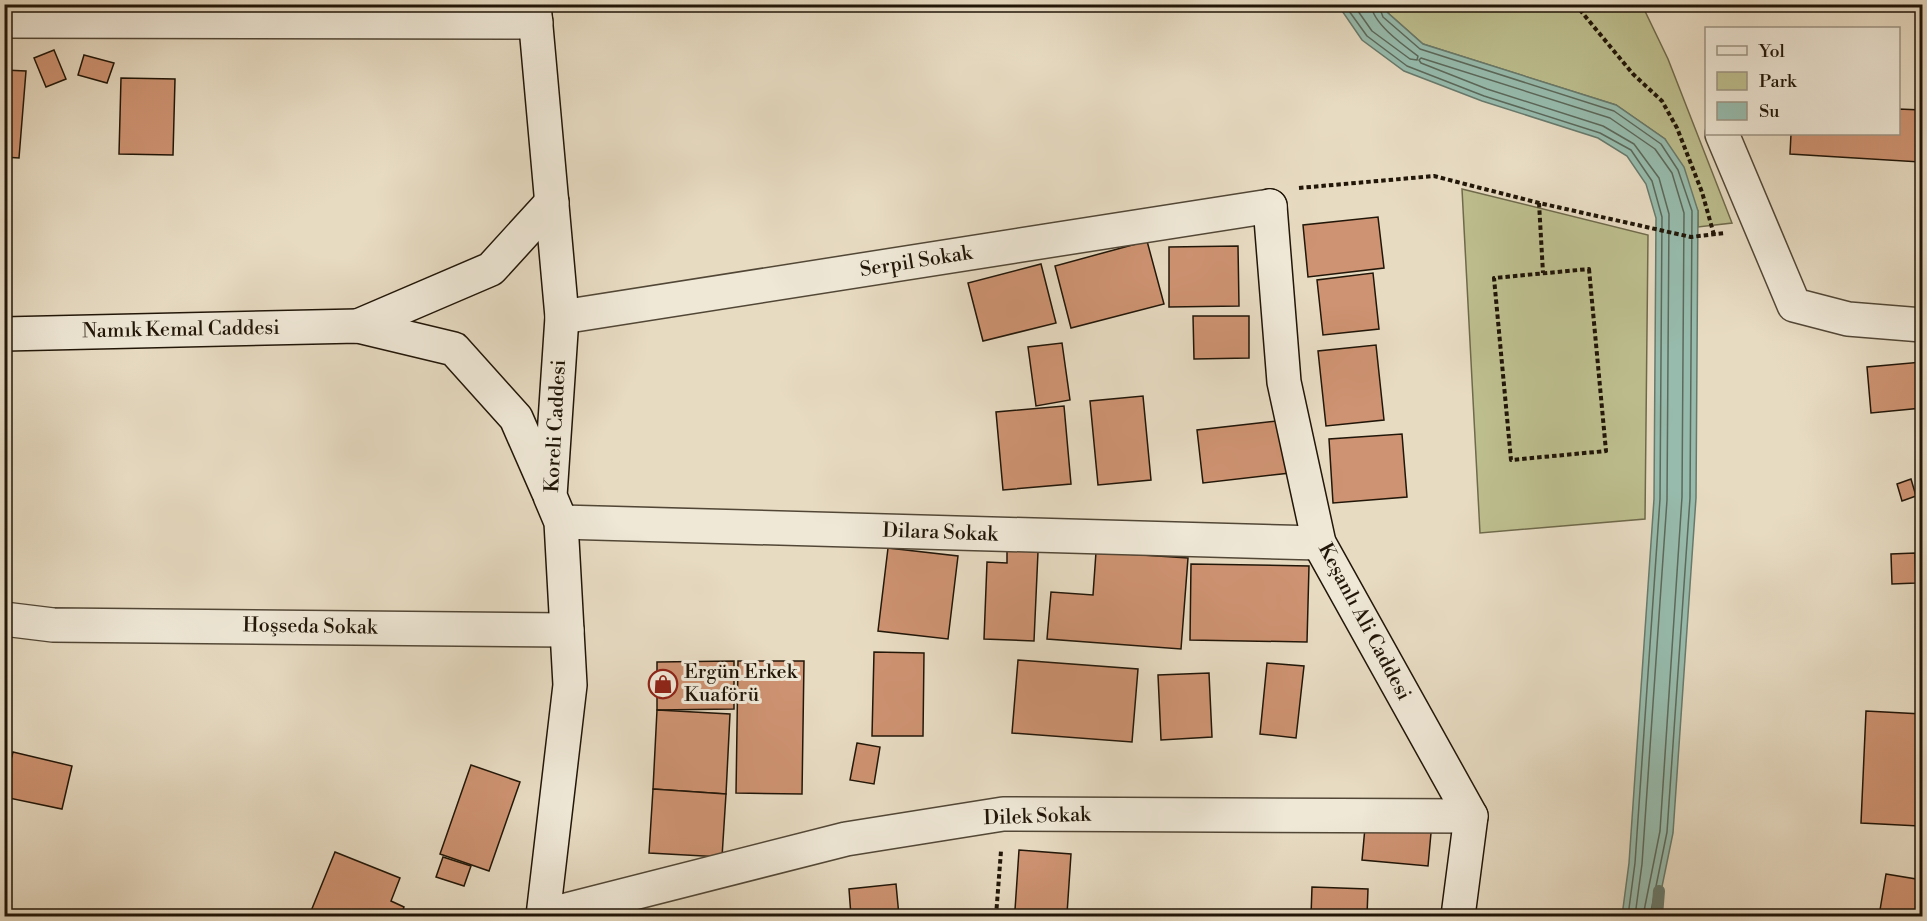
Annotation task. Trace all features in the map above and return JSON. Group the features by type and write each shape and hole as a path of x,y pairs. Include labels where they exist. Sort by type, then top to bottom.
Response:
{"street":[{"path":"4,21 535,14"},
{"name":"Koreli Caddesi","path":"535,14 562,317 555,509 570,685 543,916"},
{"path":"1722,135 1794,305 1848,319 1923,325"},
{"name":"Serpil Sokak","path":"562,317 1281,197"},
{"name":"Keşanlı Ali Caddesi","path":"1281,197 1284,382 1319,543 1471,816"},
{"path":"358,326 491,268 552,202"},
{"path":"358,326 454,349 516,418 555,509"},
{"name":"Namık Kemal Caddesi","path":"4,334 358,326"},
{"name":"Dilara Sokak","path":"555,509 1319,543"},
{"name":"Hoşseda Sokak","path":"4,619 52,625 567,630"},
{"name":"Dilek Sokak","path":"543,916 846,839 1003,814 1471,816"},
{"path":"1458,916 1471,816"}],"path":[{"path":"1575,4 1633,74 1662,101 1681,139 1702,192 1714,235"},
{"path":"1281,197 1434,176 1539,203 1691,237"},
{"path":"1539,203 1543,273"},
{"path":"1589,269 1606,451 1511,460 1494,278 1543,273 1589,269"},
{"path":"996,916 1003,814"}],"green space":[{"path":"1383,5 1642,5 1668,59 1732,223 1698,227 1698,211 1665,139 1616,105 1423,44 1388,13"},
{"path":"1462,189 1648,235 1645,519 1480,533"}],"water":[{"path":"1338,5 1383,5 1388,13 1423,44 1616,105 1665,139 1684,167 1698,211 1696,498 1673,833 1656,916 1622,916 1629,863 1654,499 1656,218 1646,184 1627,156 1598,138 1482,101 1404,71 1362,40"}],"building":[{"path":"54,50 66,79 46,87 34,58"},
{"path":"84,55 114,63 107,83 78,75"},
{"path":"4,70 26,71 19,158 4,157"},
{"path":"121,78 175,79 173,155 119,154"},
{"path":"1900,109 1922,110 1920,162 1790,154 1791,135 1900,135"},
{"path":"1378,217 1384,268 1308,277 1303,225"},
{"path":"1147,241 1164,304 1071,328 1055,266"},
{"path":"1238,246 1239,306 1169,307 1169,247"},
{"path":"1041,264 1056,323 983,341 968,283"},
{"path":"1373,273 1379,329 1323,335 1317,280"},
{"path":"1193,316 1249,316 1249,358 1194,359"},
{"path":"1062,343 1070,400 1036,406 1028,347"},
{"path":"1376,345 1384,420 1326,426 1318,351"},
{"path":"1922,362 1922,408 1871,413 1867,367"},
{"path":"1143,396 1151,480 1098,485 1090,401"},
{"path":"1064,406 1071,484 1003,490 996,412"},
{"path":"1285,420 1290,473 1203,483 1197,430"},
{"path":"1402,434 1407,497 1333,503 1329,439"},
{"path":"1911,479 1916,496 1902,501 1897,484"},
{"path":"888,548 958,556 948,639 878,631"},
{"path":"1007,550 1038,552 1034,641 984,639 987,562 1007,563"},
{"path":"1096,552 1188,558 1181,649 1047,639 1051,592 1093,595"},
{"path":"1915,553 1916,583 1892,584 1891,554"},
{"path":"1191,564 1309,566 1307,642 1190,640"},
{"path":"874,652 924,653 923,736 872,736"},
{"path":"1018,660 1138,669 1132,742 1012,733"},
{"path":"734,661 734,709 657,710 657,662"},
{"path":"738,661 804,661 802,794 736,793"},
{"path":"1267,663 1304,666 1296,738 1260,734"},
{"path":"1209,673 1212,737 1161,740 1158,675"},
{"path":"657,710 730,714 726,794 653,789"},
{"path":"1866,711 1922,714 1919,826 1861,823"},
{"path":"857,743 880,747 874,784 850,780"},
{"path":"13,752 72,766 62,809 4,797 4,787"},
{"path":"471,765 520,782 489,871 440,854"},
{"path":"653,789 726,794 722,857 649,853"},
{"path":"1367,806 1433,811 1428,866 1362,860"},
{"path":"1019,850 1071,854 1067,914 1015,910"},
{"path":"335,852 400,878 391,901 404,907 401,916 309,916"},
{"path":"443,857 471,866 464,886 436,877"},
{"path":"1886,874 1922,880 1922,916 1879,916"},
{"path":"896,884 899,916 851,916 849,889"},
{"path":"1312,887 1368,889 1367,916 1311,916"}],"waterway":[{"path":"1657,916 1659,891"}],"place":[{"name":"Ergün Erkek Kuaförü","path":"663,684"}]}
